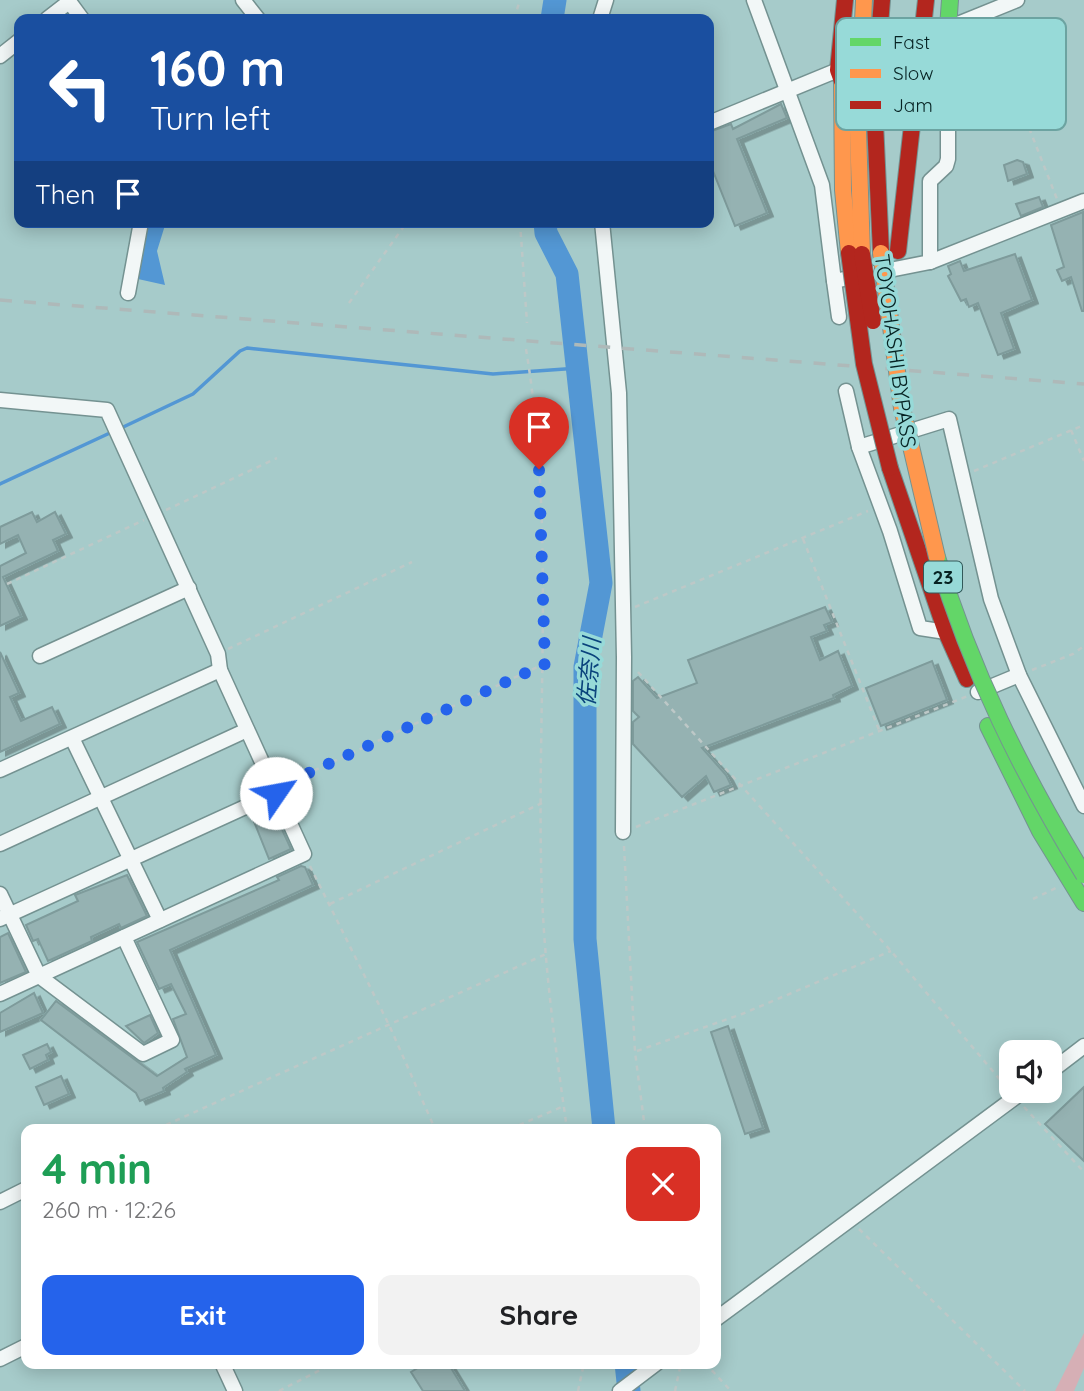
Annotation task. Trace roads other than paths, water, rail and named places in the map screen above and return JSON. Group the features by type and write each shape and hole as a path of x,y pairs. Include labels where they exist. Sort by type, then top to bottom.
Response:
{"main road":[{"path":"845,0 845,18"},
{"path":"863,18 864,0"},
{"name":"TOYOHASHI BYPASS","path":"881,18 882,0"},
{"name":"TOYOHASHI BYPASS","path":"893,18 894,0"},
{"path":"923,18 926,0"},
{"path":"949,18 950,0"},
{"path":"844,130 843,190 855,253 907,446"},
{"path":"858,130 855,253 864,365 890,468 946,632 1001,756 1040,831 1078,878 1084,903"},
{"name":"TOYOHASHI BYPASS","path":"877,130 897,340 919,464 944,552 981,653 1034,774 1084,857"},
{"name":"TOYOHASHI BYPASS","path":"887,130 894,379 907,446 935,551 972,661 1078,878"},
{"path":"889,252 907,130"}],"street":[{"path":"243,0 254,14"},
{"path":"754,0 822,184 839,317"},
{"path":"972,18 1017,0"},
{"path":"53,14 68,1"},
{"path":"0,56 14,45"},
{"path":"714,121 836,75"},
{"path":"930,262 930,181 946,166 948,130"},
{"path":"834,281 930,262 1084,201"},
{"path":"128,293 140,228"},
{"path":"603,228 619,393 624,657 623,832"},
{"path":"846,391 859,447 881,505 920,628 946,632"},
{"path":"0,400 107,410 218,653 220,670 304,854 0,994"},
{"path":"859,447 949,419 991,599 1019,675 1084,806"},
{"path":"40,656 189,588"},
{"path":"0,770 220,670"},
{"path":"974,694 1019,675"},
{"path":"0,844 247,730"},
{"path":"72,738 160,920"},
{"path":"5,917 275,791"},
{"path":"0,894 5,917 40,976 143,1054 172,1040 124,937"},
{"path":"1062,1063 1084,1046"},
{"path":"721,1315 1008,1103"},
{"path":"0,1202 21,1192"},
{"path":"0,1359 21,1348"},
{"path":"225,1369 235,1391"},
{"path":"620,1391 649,1369"}],"water":[{"path":"147,228 164,228 157,251 165,285 138,279"}],"waterway":[{"name":"佐奈川","path":"553,14 555,0"},
{"name":"佐奈川","path":"546,228 567,274 601,583 585,667 585,939 604,1124"},
{"path":"119,429 193,394 240,351 247,348 493,374 579,368"},
{"path":"0,484 112,432"},
{"name":"佐奈川","path":"627,1369 629,1391"}],"railway":[{"path":"0,300 1084,384"}]}
